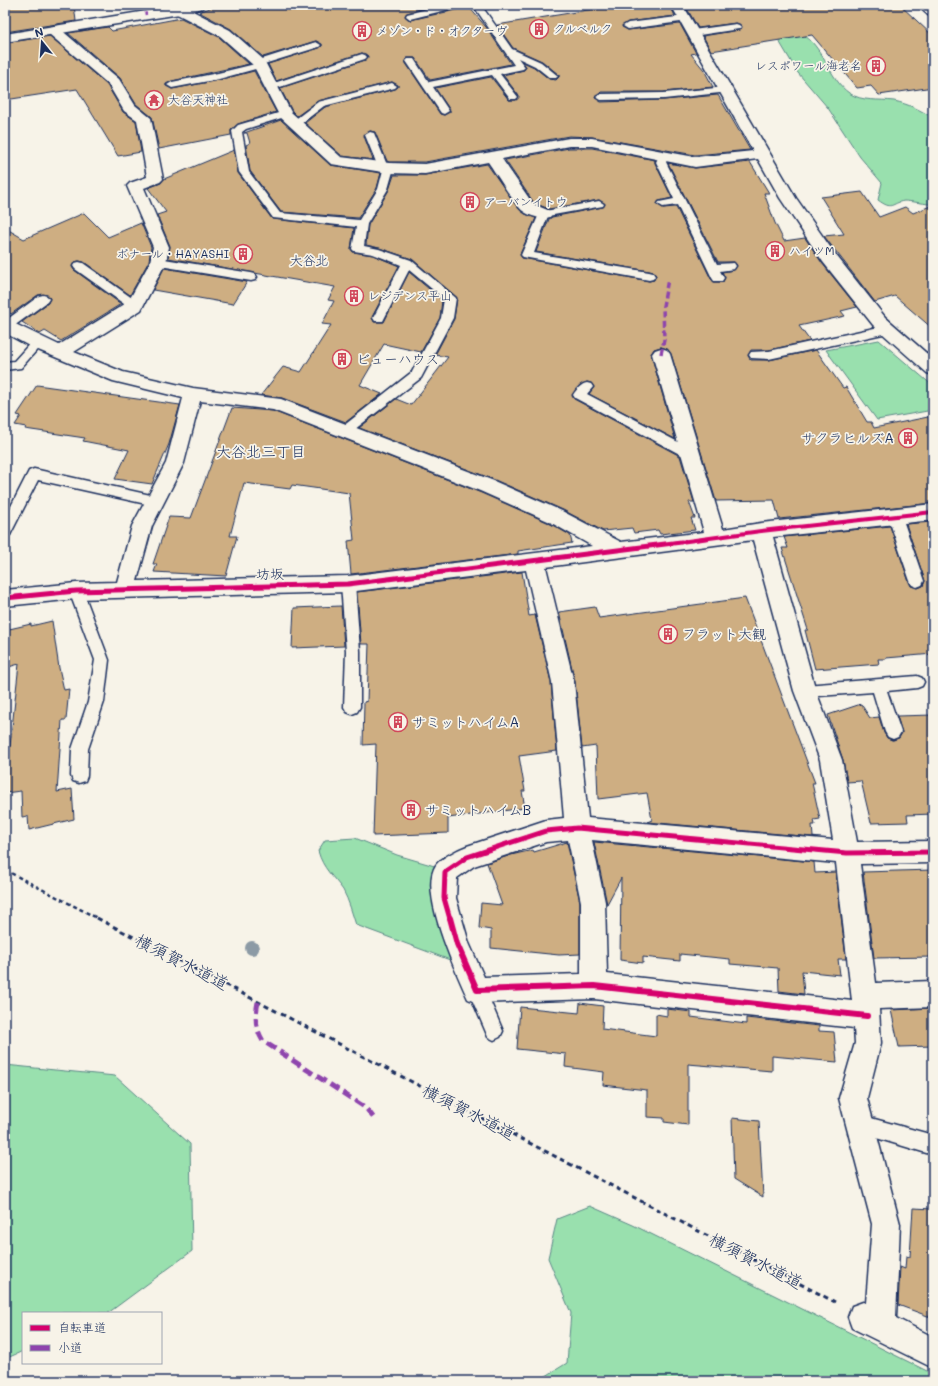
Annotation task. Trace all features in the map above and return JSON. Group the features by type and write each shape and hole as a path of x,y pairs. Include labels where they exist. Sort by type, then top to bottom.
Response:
{"street":[{"path":"5,38 180,10 198,5"},
{"path":"677,5 788,198 829,258 879,321 933,369"},
{"path":"923,5 933,12"},
{"path":"180,10 225,33 260,64 289,119 336,161 386,168 425,169 569,142 592,142 695,162 763,154"},
{"path":"54,30 114,82 129,108 144,118 155,179 135,186 161,247 158,262 135,306 61,352"},
{"path":"492,156 528,207 544,214"},
{"path":"6,325 36,342 119,377 194,394 275,404 346,430 487,486 555,516 618,550"},
{"path":"662,354 716,538"},
{"path":"125,589 142,526 174,464 194,394"},
{"name":"坊坂","path":"5,598 76,591 125,589 348,584 762,531 933,512"},
{"path":"762,531 805,691 831,760 847,853 866,1006 868,1043 852,1098 886,1224 871,1321 933,1353"},
{"path":"534,560 563,682 577,828 594,902 594,986"},
{"path":"933,852 847,853 577,828 546,831 467,857 445,872 444,898 457,944 477,990 594,986 866,1006 933,994"}],"lane":[{"path":"410,16 455,5"},
{"path":"427,85 520,67 477,5"},
{"path":"628,26 685,18"},
{"path":"693,33 736,28"},
{"path":"172,85 201,80 260,64 316,45"},
{"path":"509,51 531,59 553,76"},
{"path":"271,87 362,57"},
{"path":"411,61 444,111"},
{"path":"194,70 201,80"},
{"path":"494,72 513,97"},
{"path":"362,224 277,216 244,172 237,131 242,127 289,119 321,104 392,86"},
{"path":"601,97 664,96 726,90"},
{"path":"346,430 417,375 446,318 450,298 407,263 375,251 358,249 362,224 383,189 386,168 370,136"},
{"path":"664,156 661,162 718,278"},
{"path":"663,204 681,201"},
{"path":"599,204 544,214 527,255 588,270 649,276"},
{"path":"158,262 252,278"},
{"path":"379,318 407,263"},
{"path":"80,266 135,306"},
{"path":"714,268 730,266"},
{"path":"6,325 43,299"},
{"path":"755,355 769,355 888,329"},
{"path":"5,366 17,365 36,342"},
{"path":"586,387 579,395 692,455"},
{"path":"5,531 34,474 155,501"},
{"path":"895,517 917,581"},
{"path":"348,584 353,651 352,707"},
{"path":"76,591 102,660 96,702 80,749 79,776"},
{"path":"805,691 917,682"},
{"path":"878,685 893,732"},
{"path":"477,990 494,1030"},
{"path":"860,1124 933,1145"}],"green space":[{"path":"801,34 815,45 836,79 849,93 859,98 899,102 924,112 933,118 933,205 904,201 889,206 878,200 882,183 860,157 828,108 798,73 779,41 779,37"},
{"path":"879,340 933,386 933,410 877,420 826,350"},
{"path":"355,838 397,855 438,867 434,900 450,960 356,925 343,890 325,868 318,851 325,840"},
{"path":"5,1065 115,1076 190,1144 192,1251 109,1312 22,1312 22,1351 5,1359"},
{"path":"590,1206 633,1225 933,1374 933,1381 538,1381 567,1363 571,1313 548,1258 557,1219"}],"building":[{"path":"5,5 74,5 76,21 5,32"},
{"path":"218,5 426,5 428,7 407,13 405,16 410,20 469,7 486,27 511,64 430,80 415,58 407,58 405,62 440,114 444,115 450,112 450,110 435,88 491,77 509,100 516,100 519,96 503,75 524,70 526,67 523,62 534,67 549,79 556,80 559,77 559,75 542,61 513,48 497,25 618,5 670,5 675,16 628,22 622,27 628,30 680,24 696,53 691,54 704,70 713,87 664,92 601,92 595,98 601,102 664,100 718,95 750,150 695,155 592,137 569,136 425,162 389,162 387,161 375,132 370,131 364,136 373,160 342,156 305,123 325,107 395,89 398,85 392,82 318,101 297,116 292,111 280,88 365,60 368,56 362,53 276,81 268,64 319,48 322,44 316,41 263,57 231,29 199,12"},
{"path":"685,5 900,5 933,36 933,87 879,95 871,86 857,88 812,35 711,51 703,36 739,30 742,26 736,23 698,28"},
{"path":"181,18 219,37 249,64 172,81 166,84 166,86 172,89 219,80 254,71 276,112 238,124 231,130 231,135 159,149 152,117 136,104 120,78 68,33 108,27 112,31"},
{"path":"50,36 107,85 123,112 136,121 141,152 118,156 77,89 5,100 5,43"},
{"path":"281,120 330,165 381,173 377,188 358,218 281,212 250,171 246,145 250,143 247,133 244,133"},
{"path":"569,148 592,148 655,160 655,163 672,198 659,201 657,204 663,208 676,207 711,279 714,282 723,282 725,277 722,272 734,270 737,265 734,262 718,262 668,163 695,168 750,162 769,193 764,193 775,223 784,241 805,238 822,263 857,307 841,311 845,316 799,326 810,341 769,350 751,350 748,356 751,360 769,360 816,350 843,388 846,387 867,422 871,422 874,428 933,416 933,503 779,519 774,500 716,501 671,354 667,349 661,347 654,349 651,354 675,439 589,394 594,387 591,383 587,382 580,385 572,396 574,399 680,456 694,502 689,502 695,518 691,518 695,530 660,534 658,530 634,533 632,528 603,531 563,510 495,480 359,428 396,399 411,405 448,357 435,355 454,319 457,298 412,259 366,245 368,225 389,190 394,175 425,175 487,164 519,209 525,214 536,218 520,254 522,258 649,281 654,280 656,275 649,271 536,252 549,219 552,217 603,207 605,204 599,200 549,209 534,203 505,160"},
{"path":"234,150 238,173 272,219 354,228 351,249 353,252 373,255 399,266 372,317 374,322 384,322 409,272 442,300 440,318 421,352 384,344 360,385 382,394 346,422 282,398 261,395 283,367 301,372 331,325 322,324 334,301 328,300 335,287 168,258 170,246 157,215 166,212 148,188 161,183 164,179"},
{"path":"862,192 879,217 905,207 913,213 933,205 933,329 895,296 875,302 824,236 844,234 821,197"},
{"path":"84,213 108,237 141,223 151,247 149,261 130,295 84,262 74,262 72,267 74,270 121,304 61,341 45,331 40,334 22,322 48,303 50,298 47,295 38,295 11,314 5,310 5,228 24,239"},
{"path":"164,268 247,282 233,304 153,290"},
{"path":"37,385 180,405 169,444 152,484 115,479 129,450 83,441 85,438 25,429 26,427 15,425 21,416 17,415"},
{"path":"232,408 273,411 479,492 547,522 570,535 572,543 518,551 518,554 351,574 348,541 354,540 349,493 292,485 290,489 244,483 230,536 237,536 226,576 154,572 157,564 153,564 169,517 191,518"},
{"path":"933,522 933,654 878,659 879,664 815,669 805,630 808,630 782,548 788,548 784,537 890,526 909,582 911,586 918,588 923,586 925,581 906,524"},
{"path":"522,572 529,616 535,615 551,682 557,751 519,756 525,791 522,791 525,808 448,818 448,833 373,836 376,744 363,745 364,702 367,701 369,644 361,644 357,592"},
{"path":"745,598 815,783 812,783 820,819 814,820 815,825 812,825 813,837 647,822 652,820 647,793 598,799 596,746 582,748 575,682 559,612 595,607 599,618"},
{"path":"341,606 344,646 292,648 294,608"},
{"path":"52,621 64,690 69,689 66,720 62,720 57,792 72,789 74,819 29,830 28,816 22,817 21,791 5,793 5,746 10,746 19,664 5,668 5,630"},
{"path":"861,704 870,718 879,717 884,733 887,738 892,740 899,738 902,733 897,716 933,715 933,814 907,815 908,822 871,823 861,781 847,782 843,760 828,715"},
{"path":"567,842 580,902 580,954 559,955 491,948 491,930 479,928 481,903 502,905 487,863 511,855 533,850 534,852"},
{"path":"594,842 814,862 815,873 836,872 846,959 838,959 840,975 802,971 804,994 779,991 778,968 730,964 730,959 680,954 680,961 643,957 643,963 620,960 621,878 607,904"},
{"path":"933,870 933,957 874,958 863,872"},
{"path":"580,1003 603,1006 602,1029 656,1036 656,1014 667,1016 667,1009 691,1012 691,1017 746,1024 746,1018 819,1026 819,1031 834,1032 837,1062 772,1056 772,1071 688,1064 688,1125 664,1122 664,1118 647,1117 647,1090 603,1085 604,1072 565,1067 566,1054 517,1049 520,1007 579,1013"},
{"path":"933,1008 933,1046 899,1047 891,1010"},
{"path":"732,1118 759,1121 763,1197 734,1179"},
{"path":"913,1208 933,1209 933,1318 898,1305 900,1267 905,1269 906,1256 910,1257"}],"marked path":[{"path":"144,5 146,15"},
{"path":"661,354 664,340 663,306 668,279"},
{"path":"258,1002 255,1022 257,1031 263,1041 366,1108 376,1121"}],"cycle path":[{"path":"5,598 76,591 348,584 716,538 761,531 933,512"},
{"path":"867,1016 594,986 477,990 457,944 444,898 445,872 467,857 546,831 577,828 847,853 933,852"}],"place":[{"name":"クルベルク","path":"539,29"},
{"name":"メゾン・ド・オクターヴ","path":"362,31"},
{"name":"レスポワール海老名","path":"876,66"},
{"name":"大谷天神社","path":"154,100"},
{"name":"アーバンイトウ","path":"470,202"},
{"name":"ハイツM","path":"775,251"},
{"name":"ボナール・HAYASHI","path":"243,254"},
{"name":"レジデンス平山","path":"354,296"},
{"name":"ビューハウス","path":"342,359"},
{"name":"サクラヒルズA","path":"908,438"},
{"name":"フラット大観","path":"668,634"},
{"name":"サミットハイムA","path":"398,722"},
{"name":"サミットハイムB","path":"411,810"}],"district":[{"name":"大谷北","path":"309,260"},
{"name":"大谷北三丁目","path":"261,452"}]}
